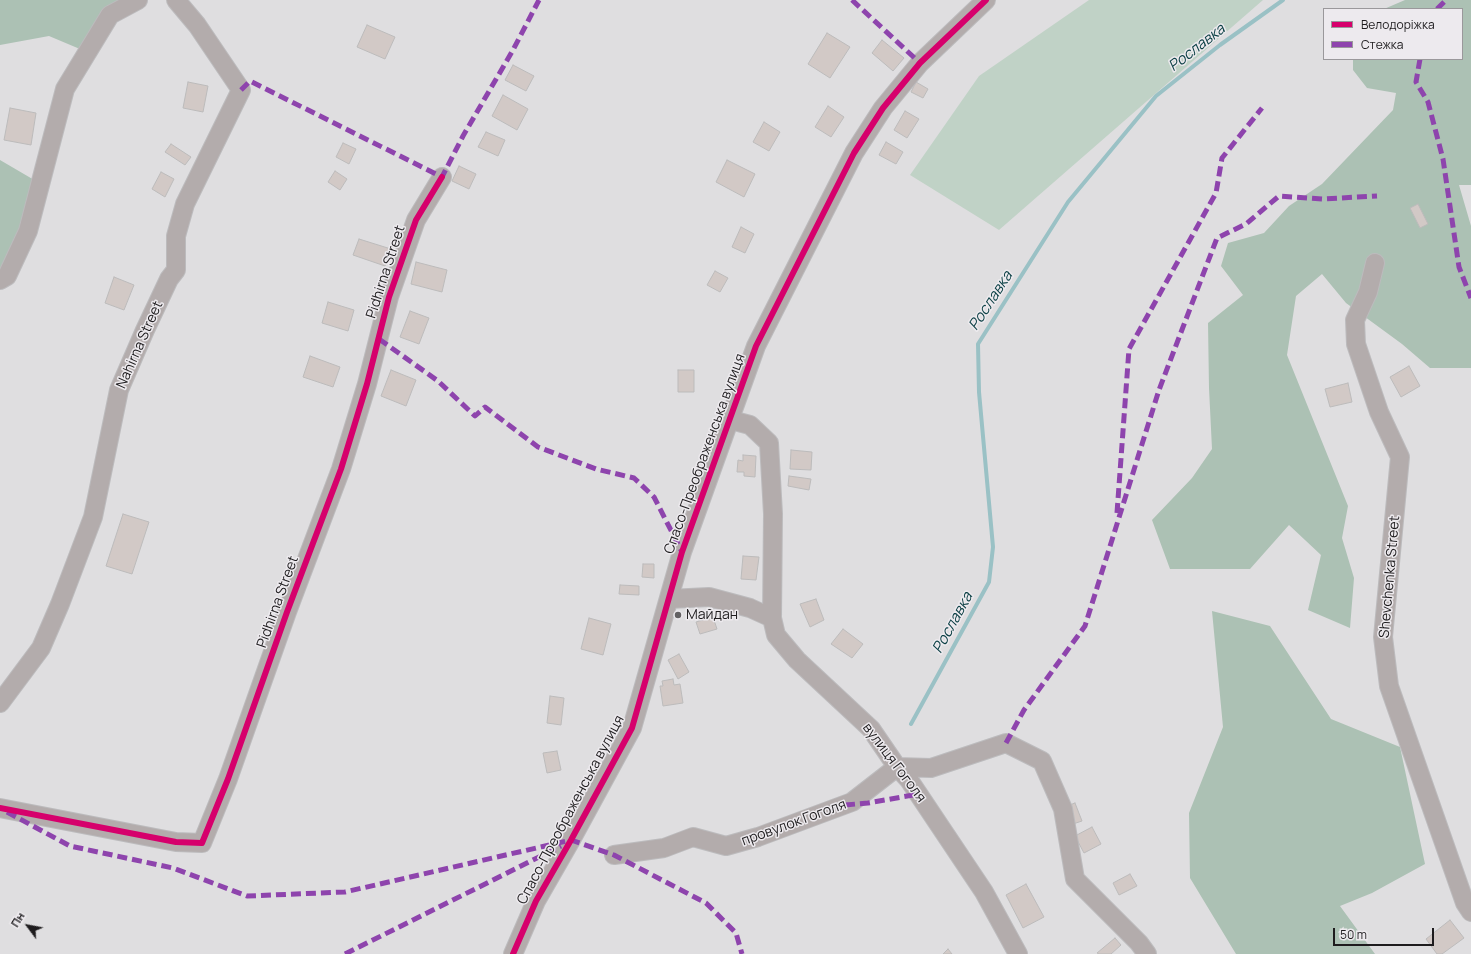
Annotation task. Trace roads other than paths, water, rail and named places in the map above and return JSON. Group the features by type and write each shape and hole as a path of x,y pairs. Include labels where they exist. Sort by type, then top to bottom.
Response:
{"street":[{"path":"0,280 7,276 28,231 65,89 110,14 138,0"},
{"name":"Nahirna Street","path":"0,703 41,648 60,604 93,516 119,390 169,279 176,270 176,236 185,204 241,90 197,25 176,0"},
{"name":"Спасо-Преображенська вулиця","path":"513,954 536,901 632,728 682,552 756,346 854,153 883,108 920,63 986,0"},
{"name":"Pidhirna Street","path":"0,808 176,842 202,843 228,778 287,612 341,469 367,384 389,297 416,220 442,177"},
{"name":"Shevchenka Street","path":"1375,263 1368,292 1355,320 1356,344 1379,412 1400,456 1383,637 1389,686 1465,903 1471,912"},
{"name":"вулиця Гоголя","path":"730,420 750,425 769,443 773,514 772,618 776,635 797,660 871,729 897,767 919,794 984,892 1018,954"},
{"path":"668,599 709,598 750,608 772,618"},
{"path":"897,767 931,768 1006,743 1042,761 1063,809 1074,879 1139,943 1147,954"},
{"name":"провулок Гоголя","path":"614,854 664,848 693,837 726,846 758,837 852,802 897,767"}],"waterway":[{"name":"Рославка","path":"911,724 989,582 993,547 979,392 978,344 1068,202 1156,96 1220,45 1283,0"}],"place":[{"name":"Майдан","path":"678,615"}]}
